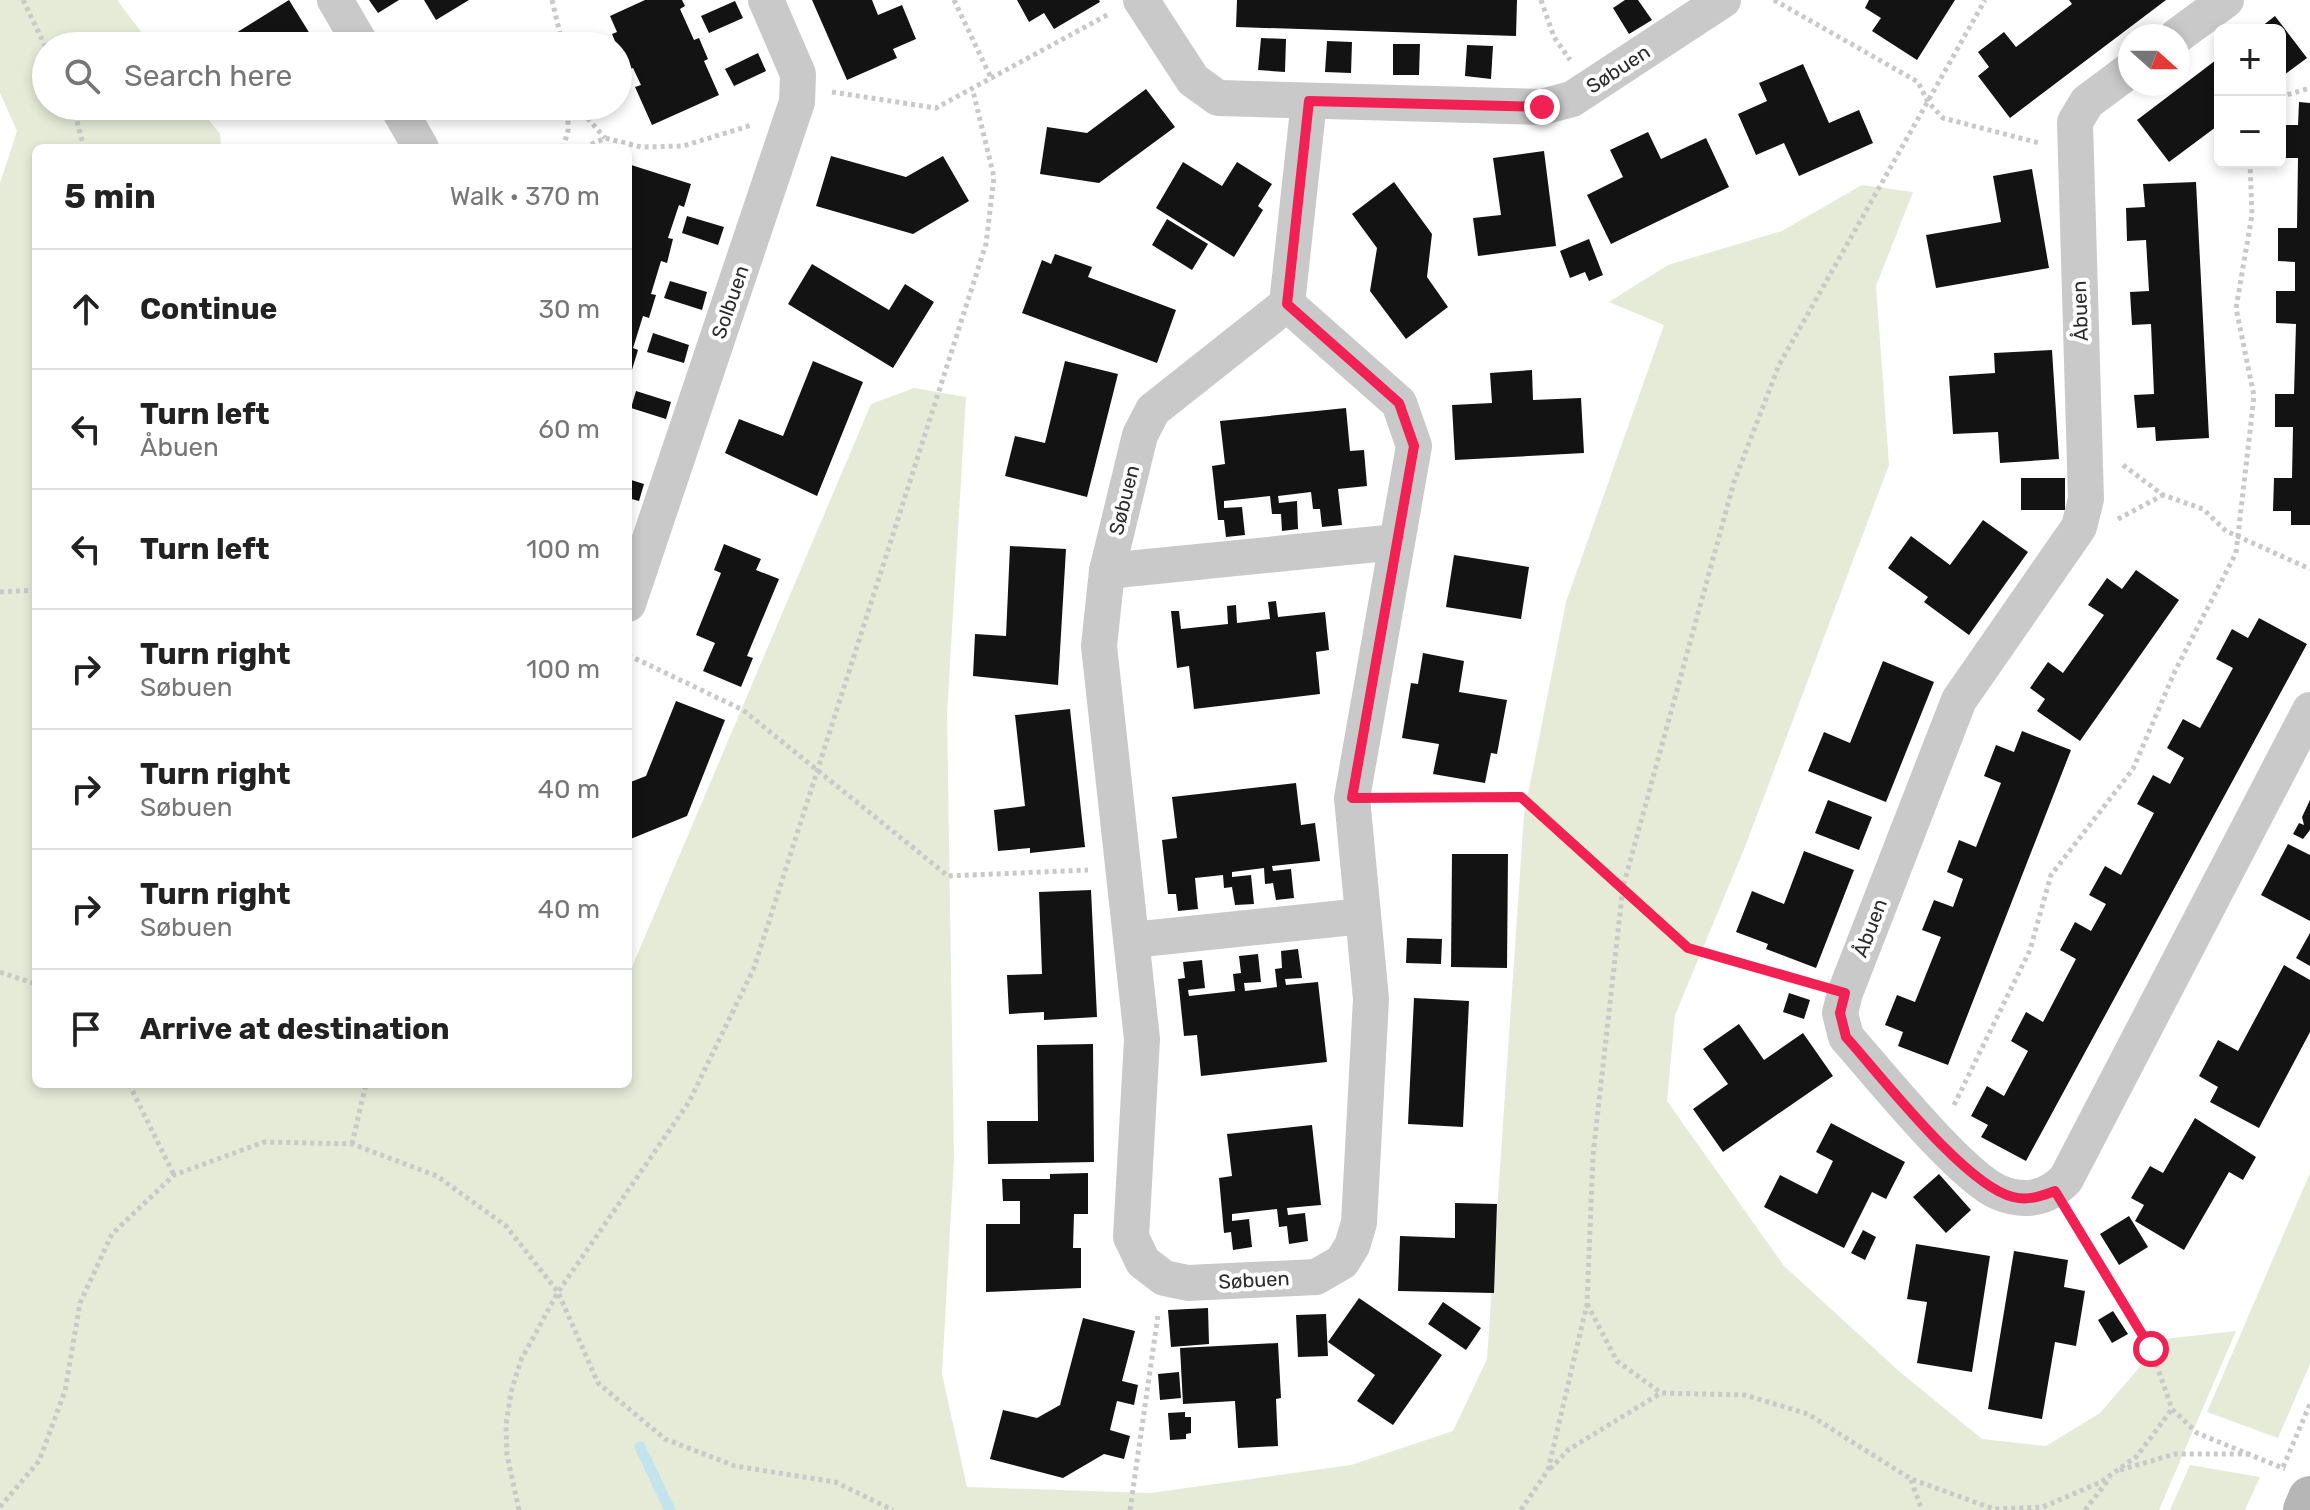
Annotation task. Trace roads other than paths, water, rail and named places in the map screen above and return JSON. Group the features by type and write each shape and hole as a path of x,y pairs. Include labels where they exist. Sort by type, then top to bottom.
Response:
{"street":[{"path":"335,0 354,32"},
{"name":"Solbuen","path":"632,592 796,102 794,62 766,0"},
{"name":"Søbuen","path":"1131,4 1193,80 1218,98 1542,107 1572,99 1723,0"},
{"path":"2190,26 2226,0"},
{"name":"Åbuen","path":"2118,79 2087,102 2075,122 2086,499 2079,527 1959,700 1845,993 1840,1013 1846,1037 1982,1183 1998,1192 2035,1199 2055,1191 2074,1166 2310,710"},
{"path":"1287,304 1309,101"},
{"path":"405,120 419,144"},
{"name":"Søbuen","path":"1287,304 1399,403 1414,446 1397,542 1352,798 1371,999 1359,1223 1352,1246 1342,1262 1316,1277 1188,1283 1164,1278 1143,1262 1131,1237 1142,1039 1099,646 1107,571 1140,435 1153,410 1287,304"},
{"path":"1107,571 1397,542"},
{"path":"1132,940 1363,916"}],"waterway":[{"path":"640,1447 670,1510"}]}
